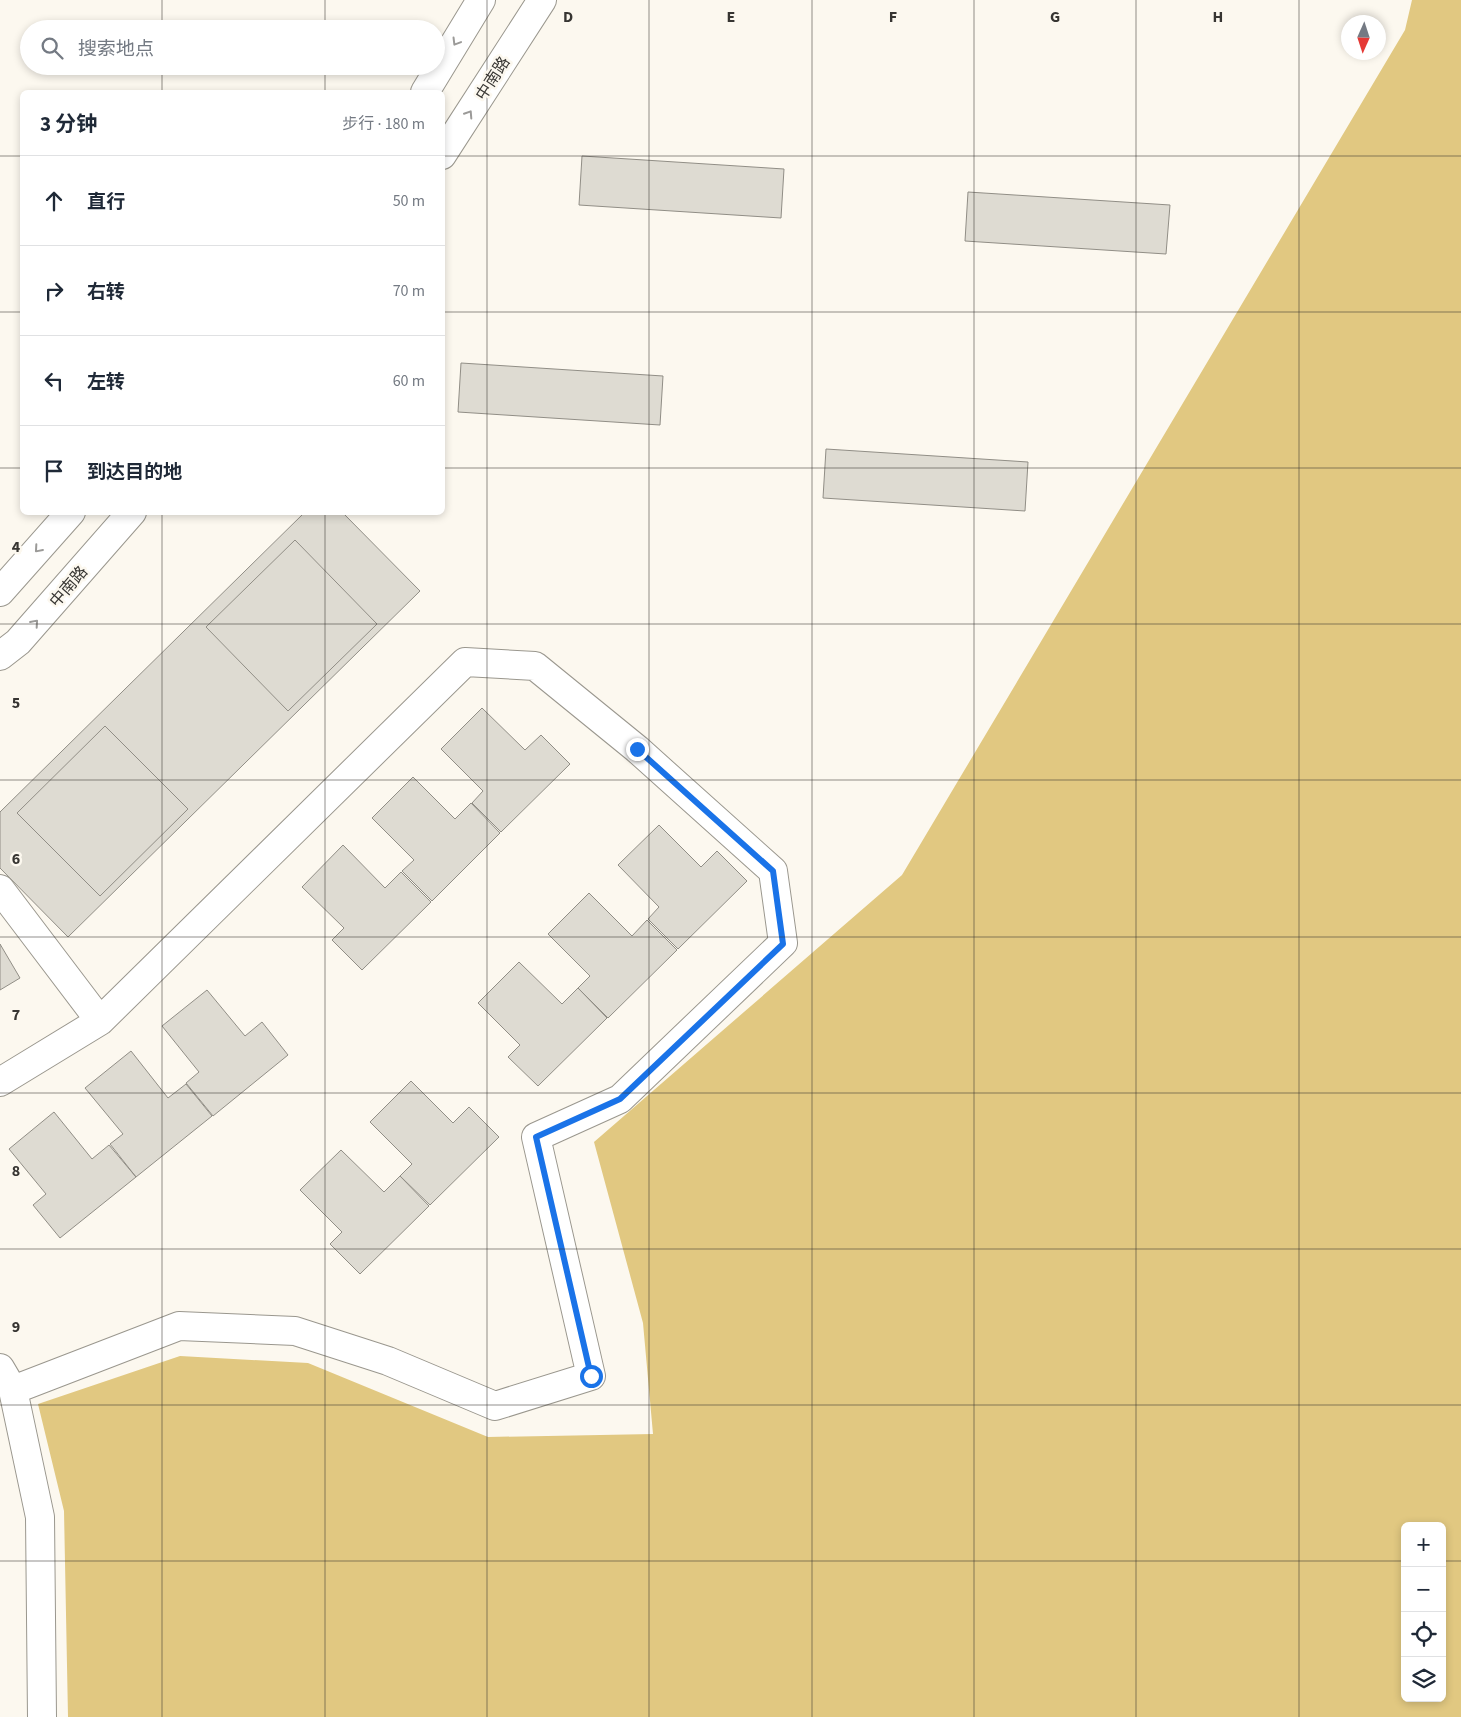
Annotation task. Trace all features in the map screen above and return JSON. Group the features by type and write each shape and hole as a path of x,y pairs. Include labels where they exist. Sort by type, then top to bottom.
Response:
{"street":[{"path":"445,60 482,0"},
{"name":"中南路","path":"445,150 542,0"},
{"path":"426,90 436,75"},
{"path":"0,592 68,515"},
{"name":"中南路","path":"0,656 18,642 129,515"},
{"path":"0,1082 100,1021 465,662 535,666 637,749 773,871 783,944 620,1099 536,1137 591,1376 495,1406 388,1361 295,1331 179,1326 6,1379 40,1518 42,1717"},
{"path":"0,889 100,1021"}],"shaded area":[{"path":"1412,0 1461,0 1461,1717 68,1717 64,1511 38,1404 180,1356 308,1363 488,1437 653,1434 643,1323 594,1142 902,875 1405,30"}],"building":[{"path":"582,156 784,169 781,218 579,205"},
{"path":"968,192 1170,205 1166,254 965,241"},
{"path":"461,363 663,376 660,425 458,412"},
{"path":"826,449 1028,462 1025,511 823,498"},
{"path":"302,515 345,515 420,591 68,937 0,868 0,812"},
{"path":"295,540 377,624 288,711 206,627"},
{"path":"482,708 525,750 541,735 570,764 501,832 472,803 483,791 441,749"},
{"path":"105,726 188,809 100,896 17,813"},
{"path":"413,777 455,819 471,803 500,833 432,901 402,871 414,860 372,818"},
{"path":"659,825 701,867 717,851 747,881 678,949 648,919 659,907 618,865"},
{"path":"343,845 385,888 401,872 431,902 362,970 332,940 344,928 302,887"},
{"path":"589,893 632,936 647,920 677,950 608,1018 578,988 590,976 548,934"},
{"path":"0,944 20,978 0,990"},
{"path":"519,962 562,1004 578,988 607,1018 538,1086 508,1057 520,1045 478,1003"},
{"path":"207,990 245,1036 262,1022 288,1055 213,1116 186,1083 199,1072 162,1026"},
{"path":"131,1051 168,1098 186,1084 212,1116 136,1177 110,1144 123,1134 85,1088"},
{"path":"411,1081 453,1123 469,1107 499,1137 430,1205 400,1176 412,1164 370,1122"},
{"path":"54,1112 92,1159 109,1145 136,1177 60,1238 33,1205 46,1194 9,1149"},
{"path":"341,1150 384,1192 400,1176 429,1206 360,1274 330,1244 342,1232 300,1190"}],"route":[{"path":"591,1376 536,1137 620,1099 783,944 773,871 637,749"}]}
